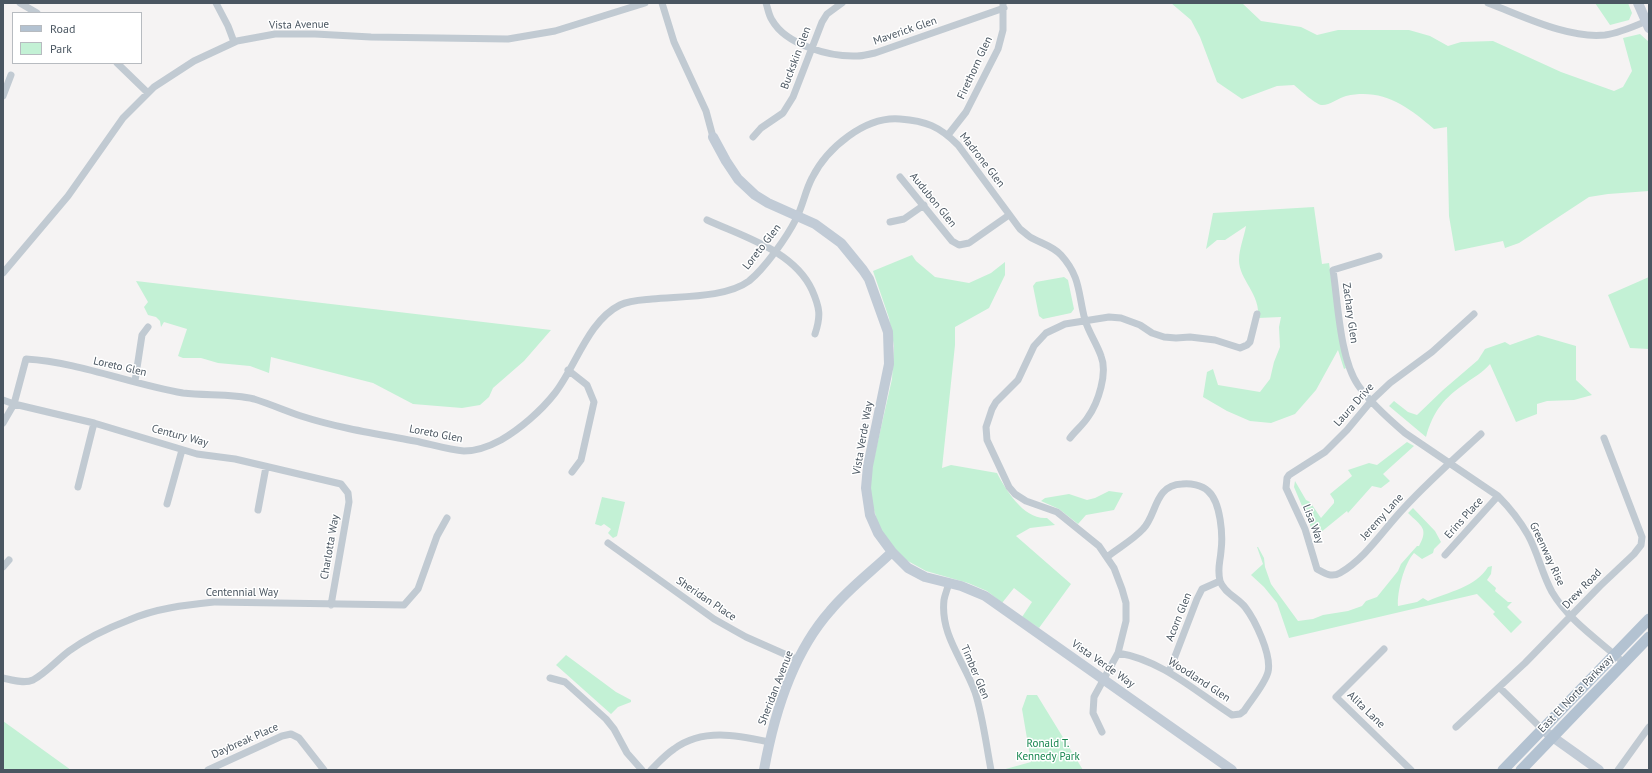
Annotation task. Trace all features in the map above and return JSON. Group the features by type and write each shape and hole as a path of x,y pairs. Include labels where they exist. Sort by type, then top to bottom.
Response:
{"main road":[{"name":"East El Norte Parkway","path":"1503,770 1649,619"},
{"name":"East El Norte Parkway","path":"1521,770 1649,637"}],"street":[{"path":"20,3 35,12"},
{"path":"216,3 228,26 234,42"},
{"name":"Vista Avenue","path":"3,273 68,196 123,118 154,86 194,61 234,42 275,34 508,40 555,31 645,3"},
{"path":"662,3 674,42 706,112 713,137"},
{"path":"766,3 772,20 782,33 800,44 812,49"},
{"name":"Buckskin Glen","path":"753,137 761,128 783,113 793,97 822,22 827,14 842,3"},
{"path":"1488,3 1561,30 1583,34 1606,35 1648,23 1638,3"},
{"name":"Maverick Glen","path":"812,49 828,53 856,56 875,53 1004,6"},
{"name":"Firethorn Glen","path":"948,135 966,112 998,49 1003,30 1004,6"},
{"path":"118,64 148,93"},
{"path":"3,96 11,76"},
{"name":"Madrone Glen","path":"798,217 812,177 821,163 839,144 861,128 893,118 919,120 939,128 948,135 958,145 1020,229 1030,237 1044,243 1060,253 1074,271 1078,282 1085,321 1102,358 1104,367 1100,393 1088,417 1070,438"},
{"name":"Vista Verde Way","path":"713,137 738,179 755,195 768,203 815,224 841,243 869,279 888,332 889,364 868,466 866,488 870,515 878,533 892,552 908,568 925,577 949,582 984,596 1232,770"},
{"name":"Audubon Glen","path":"900,177 952,241 959,245 968,243 1010,215"},
{"path":"890,222 904,219 924,205"},
{"name":"Loreto Glen","path":"14,404 26,359 49,362 183,393 240,396 255,399 304,417 464,451 487,447 504,438 522,425 545,404 556,391 601,319 610,310 633,300 728,291 749,281 761,269 775,251 798,217"},
{"path":"707,220 775,251 794,264 810,285 819,309 820,320 815,334"},
{"name":"Zachary Glen","path":"1372,400 1358,386 1346,359 1333,270 1378,256"},
{"path":"1102,732 1093,713 1094,697 1118,653 1126,621 1126,603 1122,589 1114,568 1099,546 1057,512 1026,501 1015,494 1009,487 987,440 986,428 992,409 996,402 1018,380 1034,346 1046,333 1065,324 1109,317 1121,318 1140,325 1152,333 1164,337 1190,337 1215,340 1240,348 1250,342 1257,314"},
{"name":"Laura Drive","path":"1287,478 1288,475 1325,452 1347,430 1372,400 1390,383 1432,352 1474,314"},
{"path":"135,381 142,335 148,327"},
{"path":"568,370 587,385 594,402 582,460 572,472"},
{"name":"Century Way","path":"3,400 94,423 182,450 341,484 348,493"},
{"name":"Greenway Rise","path":"1372,400 1391,421 1405,433 1498,496 1511,509 1529,536 1552,591 1571,616 1624,663"},
{"path":"3,423 14,404"},
{"path":"78,487 94,423"},
{"name":"Jeremy Lane","path":"1325,574 1338,574 1358,560 1372,546 1404,507 1481,434"},
{"name":"Drew Road","path":"1456,727 1500,688 1600,586 1634,554 1641,545 1642,537 1604,438"},
{"path":"167,504 182,450"},
{"path":"258,510 266,467"},
{"name":"Lisa Way","path":"1287,478 1286,488 1305,529 1317,569 1325,574"},
{"path":"1107,557 1143,529 1148,522 1155,503 1166,488 1182,484 1201,486 1209,492 1217,506 1222,532 1221,552 1217,569 1220,581"},
{"name":"Charlotta Way","path":"331,605 349,502 348,493"},
{"name":"Erins Place","path":"1445,555 1498,496"},
{"name":"Centennial Way","path":"3,678 20,682 32,680 70,651 99,633 130,619 159,610 186,605 216,602 404,605 418,589 437,536 447,518"},
{"name":"Sheridan Place","path":"608,543 714,620 746,637 798,660"},
{"name":"Sheridan Avenue","path":"764,770 769,742 777,716 798,660 807,643 830,611 846,593 892,552"},
{"path":"3,567 9,560"},
{"name":"Acorn Glen","path":"1170,672 1202,589 1220,581"},
{"name":"Woodland Glen","path":"1118,653 1130,655 1170,672 1232,715 1240,714 1244,711 1265,679 1268,671 1267,656 1256,624 1245,607 1222,586 1220,581"},
{"name":"Timber Glen","path":"949,582 944,600 945,627 975,692 981,715 991,770"},
{"name":"Alita Lane","path":"1384,649 1336,697 1411,770"},
{"path":"550,678 565,682 606,719 614,729 627,753 642,770"},
{"path":"1500,688 1542,729 1599,770"},
{"path":"1618,770 1649,726"},
{"name":"Daybreak Place","path":"208,770 282,736 291,734 299,738 324,770"},
{"path":"650,770 674,749 684,743 707,736 718,734 739,736 769,742"}],"green space":[{"path":"1171,3 1242,3 1261,21 1301,27 1317,35 1338,30 1409,30 1430,36 1448,46 1461,42 1493,41 1561,72 1614,91 1623,87 1632,71 1623,38 1640,34 1649,42 1649,191 1589,197 1519,243 1505,248 1503,241 1455,251 1449,216 1447,127 1434,129 1404,106 1383,97 1372,95 1359,94 1346,96 1321,105 1294,85 1277,86 1242,99 1217,82 1200,37 1191,20"},
{"path":"1595,3 1628,3 1632,13 1629,20 1610,25"},
{"path":"1314,207 1322,264 1329,263 1346,368 1344,369 1338,350 1316,390 1295,414 1271,423 1250,421 1227,411 1203,397 1207,372 1213,369 1218,385 1260,392 1270,379 1274,362 1280,347 1279,327 1281,317 1258,318 1256,302 1242,274 1239,260 1246,226 1225,240 1217,240 1206,249 1213,213"},
{"path":"912,255 916,261 935,277 969,283 991,273 1005,262 1005,275 989,308 955,327 955,345 942,468 951,465 997,473 1005,487 1023,509 1039,517 1047,518 1055,525 1030,528 1016,536 1071,584 1039,628 1022,617 1032,602 1014,588 1002,603 987,591 968,583 926,571 906,560 890,544 879,527 869,493 873,463 892,379 894,346 889,318 873,271"},
{"path":"1064,277 1068,280 1074,309 1071,313 1043,319 1039,316 1033,286 1036,282"},
{"path":"1649,277 1649,349 1630,348 1608,295"},
{"path":"136,281 551,330 524,361 493,388 489,397 480,405 462,408 413,404 373,383 271,357 269,373 250,366 218,363 201,358 183,358 178,356 187,329 164,322 161,327 160,321 156,317 148,315 144,307 148,302"},
{"path":"1538,335 1576,346 1576,380 1592,395 1574,400 1547,401 1537,404 1537,414 1516,422 1490,364 1451,394 1440,406 1432,420 1426,437 1389,406 1394,401 1408,412 1417,415 1478,360 1485,349 1505,342 1510,345"},
{"path":"1407,442 1414,446 1383,474 1390,481 1381,488 1372,486 1348,513 1347,511 1315,537 1294,487 1295,481 1306,500 1310,502 1321,518 1334,503 1334,500 1330,494 1352,476 1348,470 1369,463 1377,465"},
{"path":"1109,491 1123,493 1114,510 1086,515 1078,524 1059,509 1041,501 1045,498 1069,494 1087,500"},
{"path":"602,497 625,502 617,536 613,538 608,533 611,529 604,524 601,526 595,524"},
{"path":"1413,508 1435,531 1441,542 1434,549 1433,553 1422,559 1414,553 1410,558 1402,578 1398,606 1417,602 1423,598 1428,601 1461,588 1483,574 1488,567 1492,566 1491,574 1487,580 1496,588 1495,591 1508,602 1512,602 1507,607 1522,622 1511,633 1493,614 1495,612 1477,594 1289,638 1277,603 1264,587 1251,575 1263,564 1257,547 1264,558 1265,567 1271,584 1298,621 1348,611 1362,606 1366,601 1377,597 1398,571 1401,564 1417,546 1419,546 1422,540 1423,531 1420,524 1408,513"},
{"path":"566,655 616,692 631,700 631,702 618,707 611,714 556,665"},
{"name":"Ronald T. Kennedy Park","path":"1027,695 1037,695 1083,770 1002,770 1031,762 1022,709"},
{"path":"3,721 71,770 3,770"}]}
